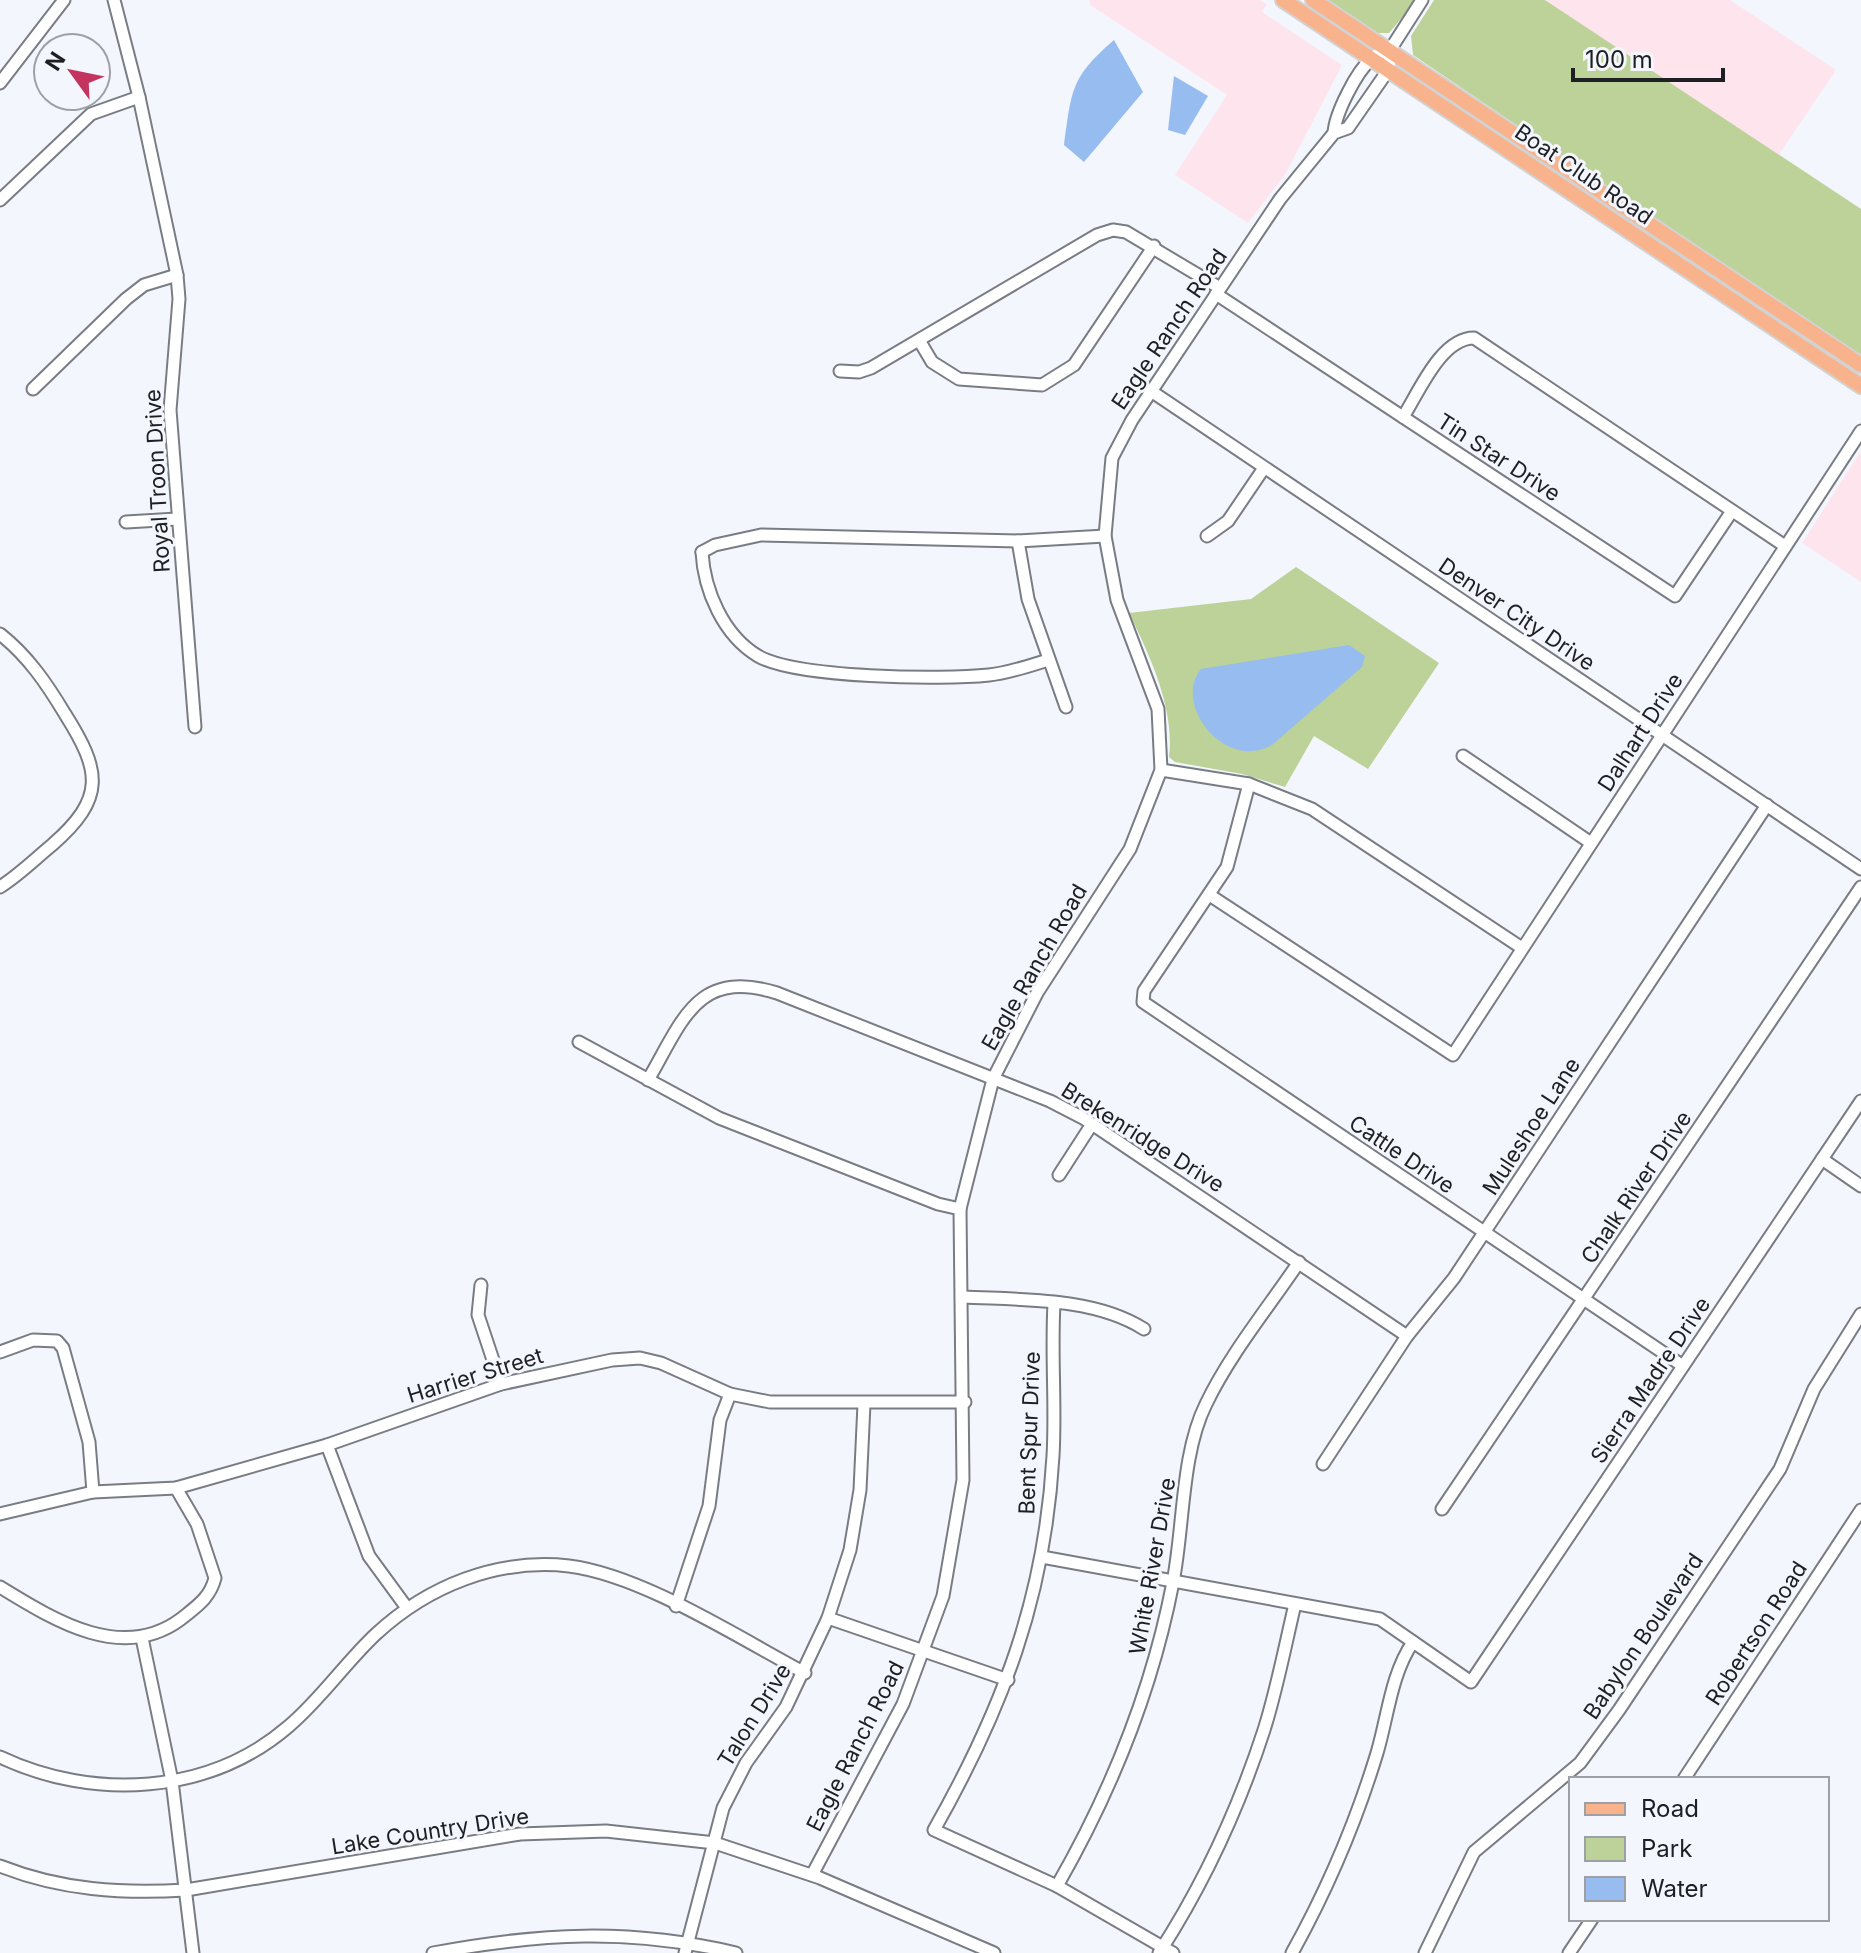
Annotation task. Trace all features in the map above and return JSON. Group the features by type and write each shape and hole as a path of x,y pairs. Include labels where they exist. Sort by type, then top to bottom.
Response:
{"main road":[{"name":"Boat Club Road","path":"1283,0 1861,386"},
{"name":"Boat Club Road","path":"1313,0 1861,365"}],"street":[{"path":"1,81 64,0"},
{"name":"Royal Troon Drive","path":"114,0 139,97 177,275 179,299 170,410 195,727"},
{"path":"1389,69 1390,50 1422,0"},
{"path":"1372,58 1390,50"},
{"name":"Eagle Ranch Road","path":"1334,133 1334,116 1372,58"},
{"name":"Eagle Ranch Road","path":"812,1875 857,1786 880,1750 925,1651 943,1596 963,1480 965,1402 960,1209 993,1079 1037,993 1130,849 1161,770 1158,709 1117,600 1105,536 1112,458 1151,391 1280,199 1334,133 1348,128 1389,69"},
{"path":"0,200 91,114 139,97"},
{"name":"Tin Star Drive","path":"840,371 859,372 871,368 1097,235 1113,230 1126,232 1154,246 1403,417 1675,596 1732,511"},
{"path":"919,340 932,362 959,379 1042,385 1074,365 1154,246"},
{"path":"33,389 135,292 144,285 177,275"},
{"path":"1403,417 1447,350 1459,339 1474,338 1785,546"},
{"name":"Denver City Drive","path":"1151,391 1861,869"},
{"name":"Dalhart Drive","path":"1211,896 1453,1055 1861,431"},
{"path":"1207,536 1228,521 1264,468"},
{"path":"126,522 177,519"},
{"path":"1048,660 1007,672 973,676 838,673 780,666 756,655 722,620 707,587 697,548 761,535 1018,541 1105,536"},
{"path":"1018,541 1028,599 1066,707"},
{"path":"0,634 25,655 48,685 82,741 94,780 91,802 70,829 0,887"},
{"path":"1463,756 1591,843"},
{"path":"1161,770 1249,784 1312,809 1522,948"},
{"path":"1211,896 1235,848 1249,784"},
{"name":"Muleshoe Lane","path":"1323,1464 1407,1336 1454,1278 1767,805"},
{"name":"Chalk River Drive","path":"1442,1509 1861,887"},
{"name":"Cattle Drive","path":"1211,896 1142,999 1146,1006 1683,1366"},
{"name":"Brekenridge Drive","path":"648,1080 699,998 716,989 750,985 1050,1101 1092,1124 1407,1336"},
{"path":"579,1042 719,1118 938,1204 960,1209"},
{"name":"Sierra Madre Drive","path":"1413,1642 1471,1682 1861,1101"},
{"path":"1059,1175 1092,1124"},
{"path":"1822,1159 1861,1186"},
{"name":"White River Drive","path":"1057,1886 1086,1836 1136,1722 1157,1658 1174,1580 1194,1441 1205,1405 1299,1262"},
{"path":"481,1285 478,1315 501,1384"},
{"path":"963,1297 1054,1304 1113,1313 1144,1329"},
{"name":"Bent Spur Drive","path":"1054,1304 1053,1453 1042,1557 1032,1607 990,1724 934,1830 1057,1886"},
{"name":"Babylon Boulevard","path":"1425,1953 1474,1852 1491,1834 1580,1763 1619,1710 1780,1469 1814,1389 1861,1314"},
{"path":"0,1352 33,1340 57,1341 63,1348 89,1442 93,1492"},
{"name":"Harrier Street","path":"0,1514 93,1492 176,1488 327,1445 501,1384 612,1360 640,1358 661,1363 730,1394 770,1402 965,1402"},
{"path":"676,1606 709,1506 720,1420 730,1394"},
{"name":"Talon Drive","path":"686,1947 733,1787 805,1673 828,1618 850,1550 860,1490 864,1404"},
{"path":"327,1445 369,1556 407,1608"},
{"path":"0,1587 71,1626 104,1638 142,1638 168,1629 205,1600 215,1578 197,1524 176,1488"},
{"name":"Robertson Road","path":"1685,1777 1861,1510"},
{"path":"1042,1557 1380,1619 1413,1642 1403,1657 1377,1752 1352,1824 1292,1953"},
{"path":"0,1757 29,1770 79,1784 108,1787 187,1780 265,1745 290,1725 374,1635 407,1608 444,1585 515,1567 543,1566 599,1573 676,1606 805,1673"},
{"path":"1057,1886 1165,1951 1241,1791 1264,1729 1295,1604"},
{"path":"828,1618 1008,1680"},
{"path":"142,1638 172,1781 193,1953"},
{"name":"Lake Country Drive","path":"0,1866 80,1888 131,1893 186,1890 520,1834 606,1831 715,1843 812,1875 994,1953"},
{"path":"1569,1953 1591,1921"},
{"path":"433,1953 555,1935 638,1936 686,1947 736,1953"}],"shaded area":[{"path":"1089,0 1260,0 1267,4 1262,12 1342,65 1286,173 1248,223 1175,175 1227,95 1090,5"},
{"path":"1545,0 1730,0 1836,70 1778,156"},
{"path":"1861,451 1861,582 1802,543"}],"green space":[{"path":"1327,0 1417,0 1389,33 1375,33"},
{"path":"1434,0 1545,0 1861,209 1861,358 1413,55 1411,36"},
{"path":"1296,567 1439,663 1368,769 1314,736 1285,787 1242,774 1175,762 1169,757 1165,702 1129,613 1251,599"}],"water":[{"path":"1114,40 1143,92 1084,162 1064,145 1072,98 1081,75"},
{"path":"1174,76 1208,96 1185,135 1168,130"},
{"path":"1349,645 1365,656 1362,667 1272,745 1254,751 1237,749 1221,742 1198,716 1193,699 1194,683 1201,669"}]}
